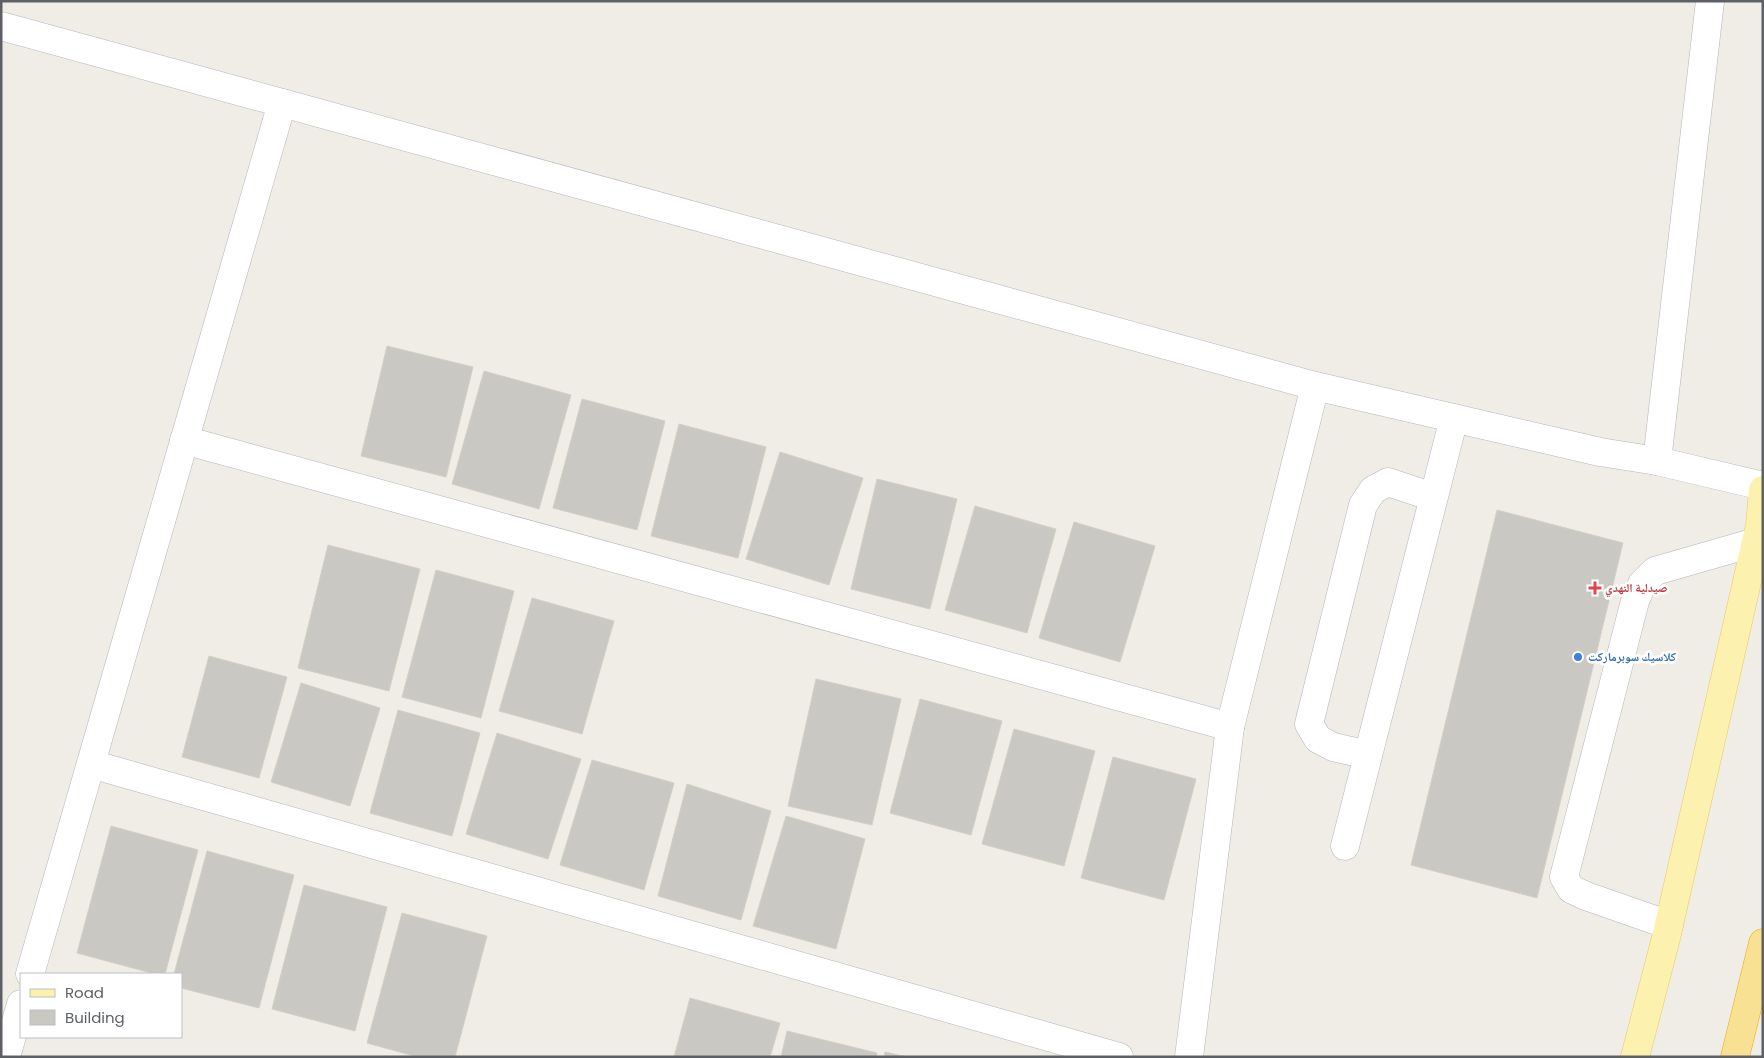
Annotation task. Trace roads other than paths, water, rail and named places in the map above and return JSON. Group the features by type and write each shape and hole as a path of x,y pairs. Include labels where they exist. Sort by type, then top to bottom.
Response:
{"highway":[{"path":"1734,1052 1763,943"}],"main road":[{"path":"1635,1057 1669,925 1758,534 1763,490"},
{"path":"1758,534 1763,569"}],"street":[{"path":"1657,461 1710,1"},
{"path":"1,26 1315,386 1600,452 1657,461 1763,486"},
{"path":"30,973 282,103"},
{"path":"1190,1057 1230,727 1315,386"},
{"path":"1345,846 1454,418"},
{"path":"184,440 1230,727"},
{"path":"1368,755 1333,747 1318,739 1309,724 1363,505 1373,490 1388,482 1433,497"},
{"path":"1669,925 1586,896 1571,889 1564,877 1634,601 1642,584 1655,572 1758,534"},
{"path":"91,764 1119,1057"},
{"path":"6,1057 20,1008"}],"place":[{"name":"صيدلية النهدي","path":"1595,588"},
{"name":"كلاسيك سوبرماركت","path":"1578,657"}]}
